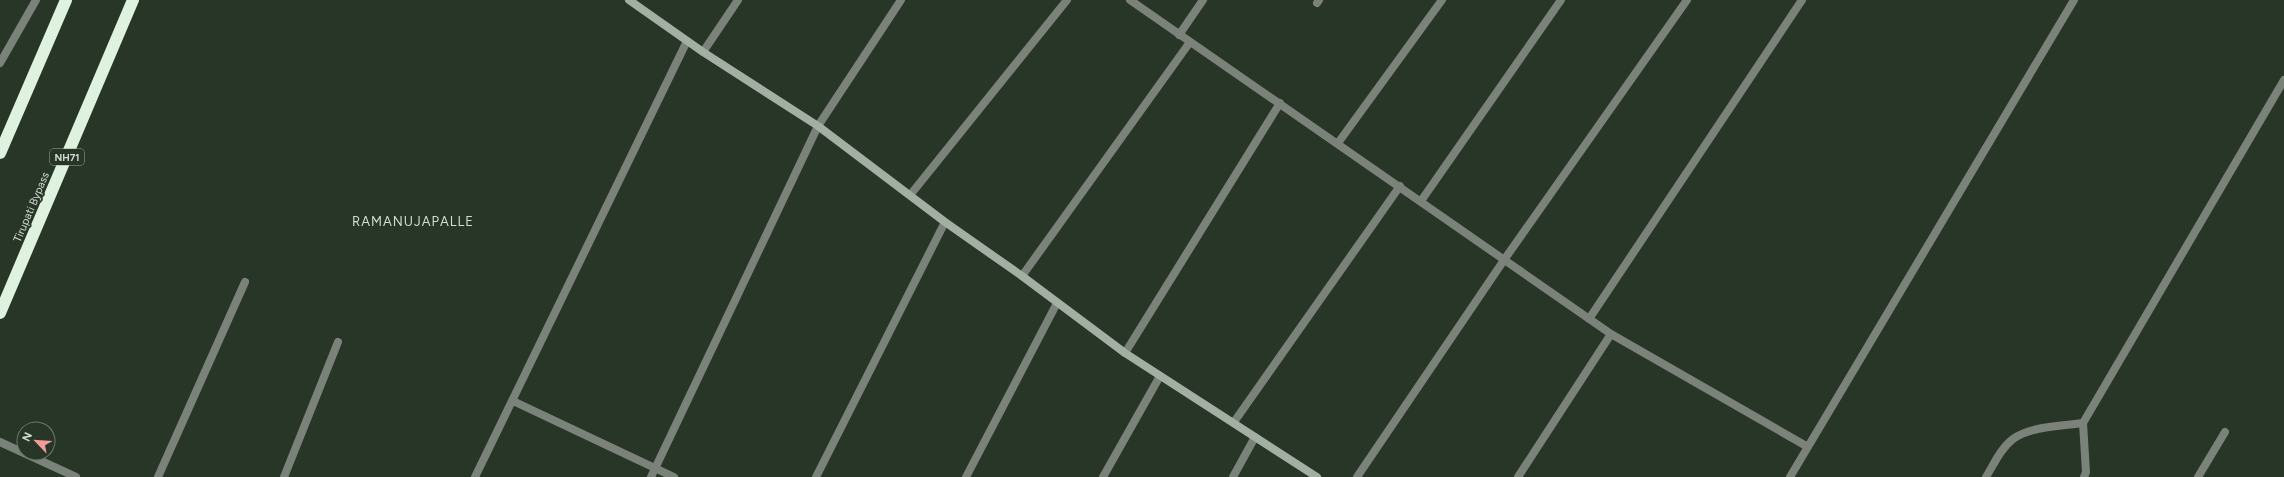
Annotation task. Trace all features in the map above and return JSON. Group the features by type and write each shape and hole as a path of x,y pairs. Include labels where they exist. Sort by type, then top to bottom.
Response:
{"highway":[{"path":"0,154 66,0"},
{"name":"Tirupati Bypass","path":"0,313 133,0"}],"street":[{"path":"0,63 36,0"},
{"path":"629,0 703,52 818,126 911,194 945,222 1022,276 1125,353 1317,477"},
{"path":"703,52 738,0"},
{"path":"651,477 818,126 901,0"},
{"path":"911,194 1066,0"},
{"path":"1130,0 1400,186 1611,334 1808,447"},
{"path":"1179,35 1203,0"},
{"path":"1338,143 1442,0"},
{"path":"1421,201 1561,0"},
{"path":"1357,477 1504,260 1687,0"},
{"path":"1589,319 1802,0"},
{"path":"1790,477 2074,0"},
{"path":"475,477 687,41"},
{"path":"1022,276 1190,42"},
{"path":"2084,477 2086,464 2083,423 2284,80"},
{"path":"1125,353 1280,103"},
{"path":"1234,422 1400,186"},
{"path":"816,477 945,222"},
{"path":"158,477 245,282"},
{"path":"966,477 1057,303"},
{"path":"1518,477 1611,334"},
{"path":"284,477 338,342"},
{"path":"1104,477 1160,376"},
{"path":"513,401 656,467 674,477"},
{"path":"1986,477 2000,453 2013,439 2030,432 2083,423"},
{"path":"2198,477 2225,432"},
{"path":"1234,477 1255,437"},
{"path":"0,442 76,477"}],"district":[{"name":"RAMANUJAPALLE","path":"413,221"}]}
